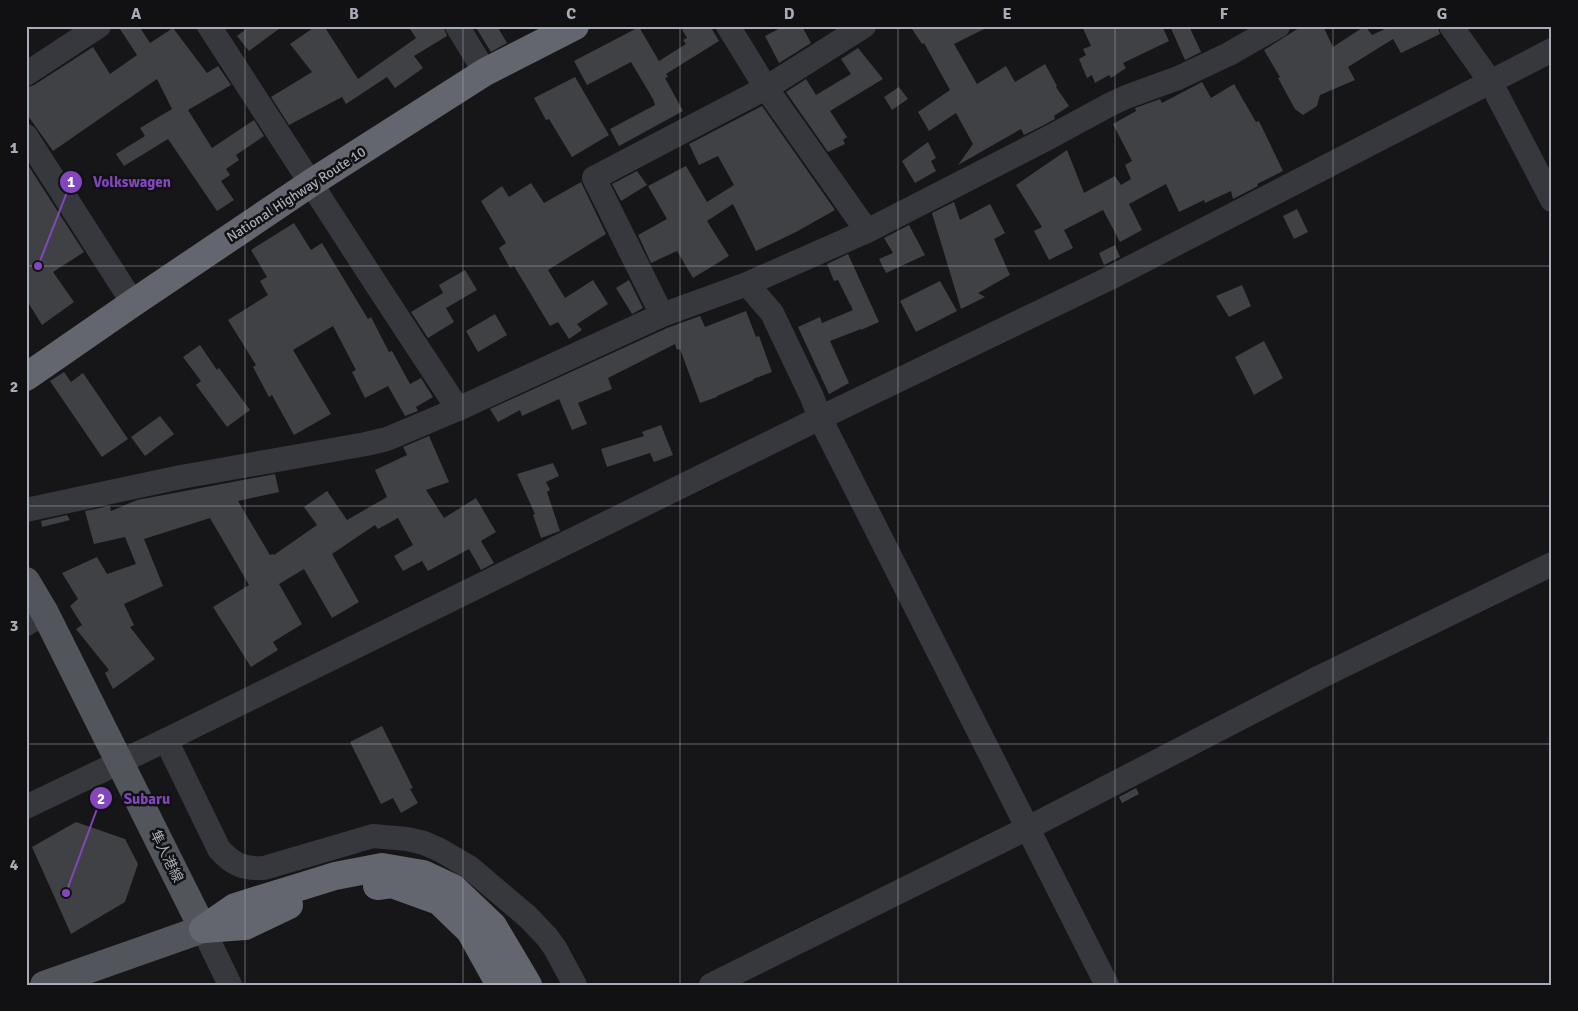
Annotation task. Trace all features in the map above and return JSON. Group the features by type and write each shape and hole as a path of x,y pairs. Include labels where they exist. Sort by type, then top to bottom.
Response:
{"highway":[{"name":"National Highway Route 10","path":"26,376 311,183 485,72 575,26"},
{"path":"203,929 235,907 336,876 382,867 390,868 423,874 453,888 493,926 528,985"},
{"path":"203,929 244,926 285,906 338,892 392,884 439,901 470,932 500,985"}],"main road":[{"name":"隼人港線","path":"26,581 36,618 121,762 203,929"},
{"path":"44,985 203,929"}],"street":[{"path":"26,74 100,26"},
{"path":"209,26 458,409"},
{"path":"457,26 485,72"},
{"path":"728,26 766,88 867,231"},
{"path":"662,315 594,178 766,88 864,26"},
{"path":"26,510 181,477 388,439 458,409 662,315 747,284 867,231 1109,105 1178,78 1230,54 1278,26"},
{"path":"1451,26 1490,81 1552,200"},
{"path":"26,808 820,418 1110,278 1552,50"},
{"path":"26,136 133,302"},
{"path":"747,284 772,313 820,418 1107,985"},
{"path":"711,985 1028,828 1320,677 1552,564"},
{"path":"166,740 219,850 228,859 239,865 251,868 264,868 373,836 399,838 424,844 440,850 469,867 533,922 555,948 575,985"},
{"path":"203,929 230,985"}],"building":[{"path":"118,26 139,26 150,43 173,28 207,73 218,66 231,85 188,110 212,148 254,120 264,136 236,155 239,160 226,169 230,175 221,181 234,200 217,211 168,139 124,166 116,154 145,136 140,128 172,109 157,79 53,151 26,113 26,88 34,85 93,47 110,74 137,55"},
{"path":"250,26 283,26 249,51 237,36"},
{"path":"316,26 324,26 358,79 416,38 408,26 443,26 447,36 414,56 423,68 395,88 387,77 346,104 342,97 289,125 271,97 312,72 290,44"},
{"path":"475,26 497,26 507,43 491,52"},
{"path":"680,26 710,26 719,41 666,74 668,77 665,78 683,111 619,146 610,129 655,105 653,99 631,62 587,85 574,61 639,27 659,61 686,44 683,40 687,38"},
{"path":"784,26 802,26 811,43 779,63 765,36"},
{"path":"910,26 990,26 954,44 977,84 1006,66 1015,82 1045,64 1056,87 1069,106 1054,116 1055,119 1044,125 1024,135 1021,129 958,165 973,144 956,113 929,131 918,112 950,90 924,43 922,44"},
{"path":"1082,26 1162,26 1169,41 1123,63 1126,68 1111,78 1109,75 1095,83 1092,75 1087,78 1079,59 1086,55 1083,49 1091,46"},
{"path":"1170,26 1189,26 1201,52 1185,60"},
{"path":"1302,26 1323,26 1333,47 1365,26 1372,35 1387,28 1387,26 1437,26 1440,34 1401,53 1393,39 1348,67 1355,80 1320,95 1317,106 1303,115 1295,109 1278,78 1280,77 1264,50"},
{"path":"858,48 883,79 830,111 847,137 843,140 845,144 828,152 786,92 806,79 816,95 851,74 841,59"},
{"path":"575,77 609,135 572,157 549,119 546,120 534,98"},
{"path":"1202,82 1211,98 1234,84 1256,122 1259,121 1283,171 1233,199 1231,191 1205,203 1204,200 1179,212 1166,184 1129,204 1142,230 1120,242 1103,210 1064,230 1073,248 1049,260 1034,231 1042,227 1016,185 1067,150 1084,193 1115,176 1121,185 1131,179 1125,165 1132,161 1113,124 1136,111 1135,108 1160,99 1162,103"},
{"path":"899,87 908,99 892,110 884,97"},
{"path":"762,106 835,210 796,232 756,251 733,204 707,221 729,256 693,278 677,251 651,263 638,235 667,219 648,186 686,166 707,202 734,185 718,156 699,165 689,144"},
{"path":"928,142 936,158 931,161 936,171 915,183 902,161"},
{"path":"26,162 84,252 53,272 74,302 42,325 26,299"},
{"path":"637,171 647,185 621,201 612,184"},
{"path":"581,182 606,234 548,270 565,298 593,280 608,304 577,324 582,330 569,339 558,322 550,326 514,266 510,268 499,248 506,243 481,201 502,186 509,197 531,183 544,203"},
{"path":"954,202 960,220 990,204 1005,233 994,239 1010,275 978,293 985,297 961,309 932,213"},
{"path":"1297,209 1308,232 1294,239 1283,216"},
{"path":"294,223 311,250 322,243 368,319 371,317 389,352 392,351 410,384 421,378 433,397 416,407 418,411 405,416 388,386 365,398 352,372 356,370 333,326 293,350 331,414 294,435 272,395 269,397 253,367 256,365 228,320 268,295 260,281 267,277 251,250"},
{"path":"909,225 925,255 886,273 879,259 893,253 884,238"},
{"path":"1115,245 1120,257 1104,265 1099,253"},
{"path":"848,254 879,322 830,341 849,383 829,394 798,327 820,317 822,323 853,310 838,280 834,281 827,264"},
{"path":"465,270 477,290 446,308 454,322 428,338 411,312 443,293 439,285"},
{"path":"629,280 643,308 632,314 616,288"},
{"path":"940,281 957,311 916,332 900,301"},
{"path":"1242,285 1251,306 1229,317 1216,296"},
{"path":"746,311 756,337 759,336 772,372 717,397 700,403 680,349 677,350 675,344 608,378 612,389 578,403 587,424 572,430 559,399 522,416 520,410 498,422 490,409 667,328 700,316 705,327"},
{"path":"495,314 507,335 478,352 466,331"},
{"path":"1264,341 1283,378 1254,395 1235,357"},
{"path":"200,345 217,370 219,368 250,410 227,427 196,385 201,381 183,357"},
{"path":"64,372 71,382 83,373 128,439 102,457 50,381"},
{"path":"160,416 174,434 145,456 131,437"},
{"path":"661,425 673,455 654,462 650,453 607,467 601,449 644,436 642,432"},
{"path":"429,436 449,482 426,490 444,518 476,498 496,532 481,541 494,563 481,570 469,549 428,571 422,561 403,571 394,556 413,545 398,518 378,529 375,525 332,554 359,602 332,618 304,569 279,584 302,624 273,642 278,650 251,667 213,607 249,585 210,518 144,539 163,586 124,604 134,625 130,627 155,659 113,689 105,673 109,670 76,629 82,625 70,606 78,599 62,573 97,557 107,574 136,564 125,537 94,544 85,511 110,506 111,511 137,500 275,474 279,492 238,501 270,555 274,555 317,525 304,507 327,491 347,520 387,497 375,470 407,455 403,447"},
{"path":"553,463 559,476 546,482 550,490 547,492 560,531 541,538 533,515 535,514 517,474"},
{"path":"67,515 70,520 42,527 41,521"},
{"path":"382,726 413,788 410,789 418,803 401,813 393,798 381,804 350,742"},
{"path":"1136,788 1139,794 1122,803 1119,797"},
{"path":"76,822 125,839 138,864 125,902 71,934 32,847"}],"place":[{"name":"Volkswagen","path":"38,266"},
{"name":"Subaru","path":"66,893"}]}
